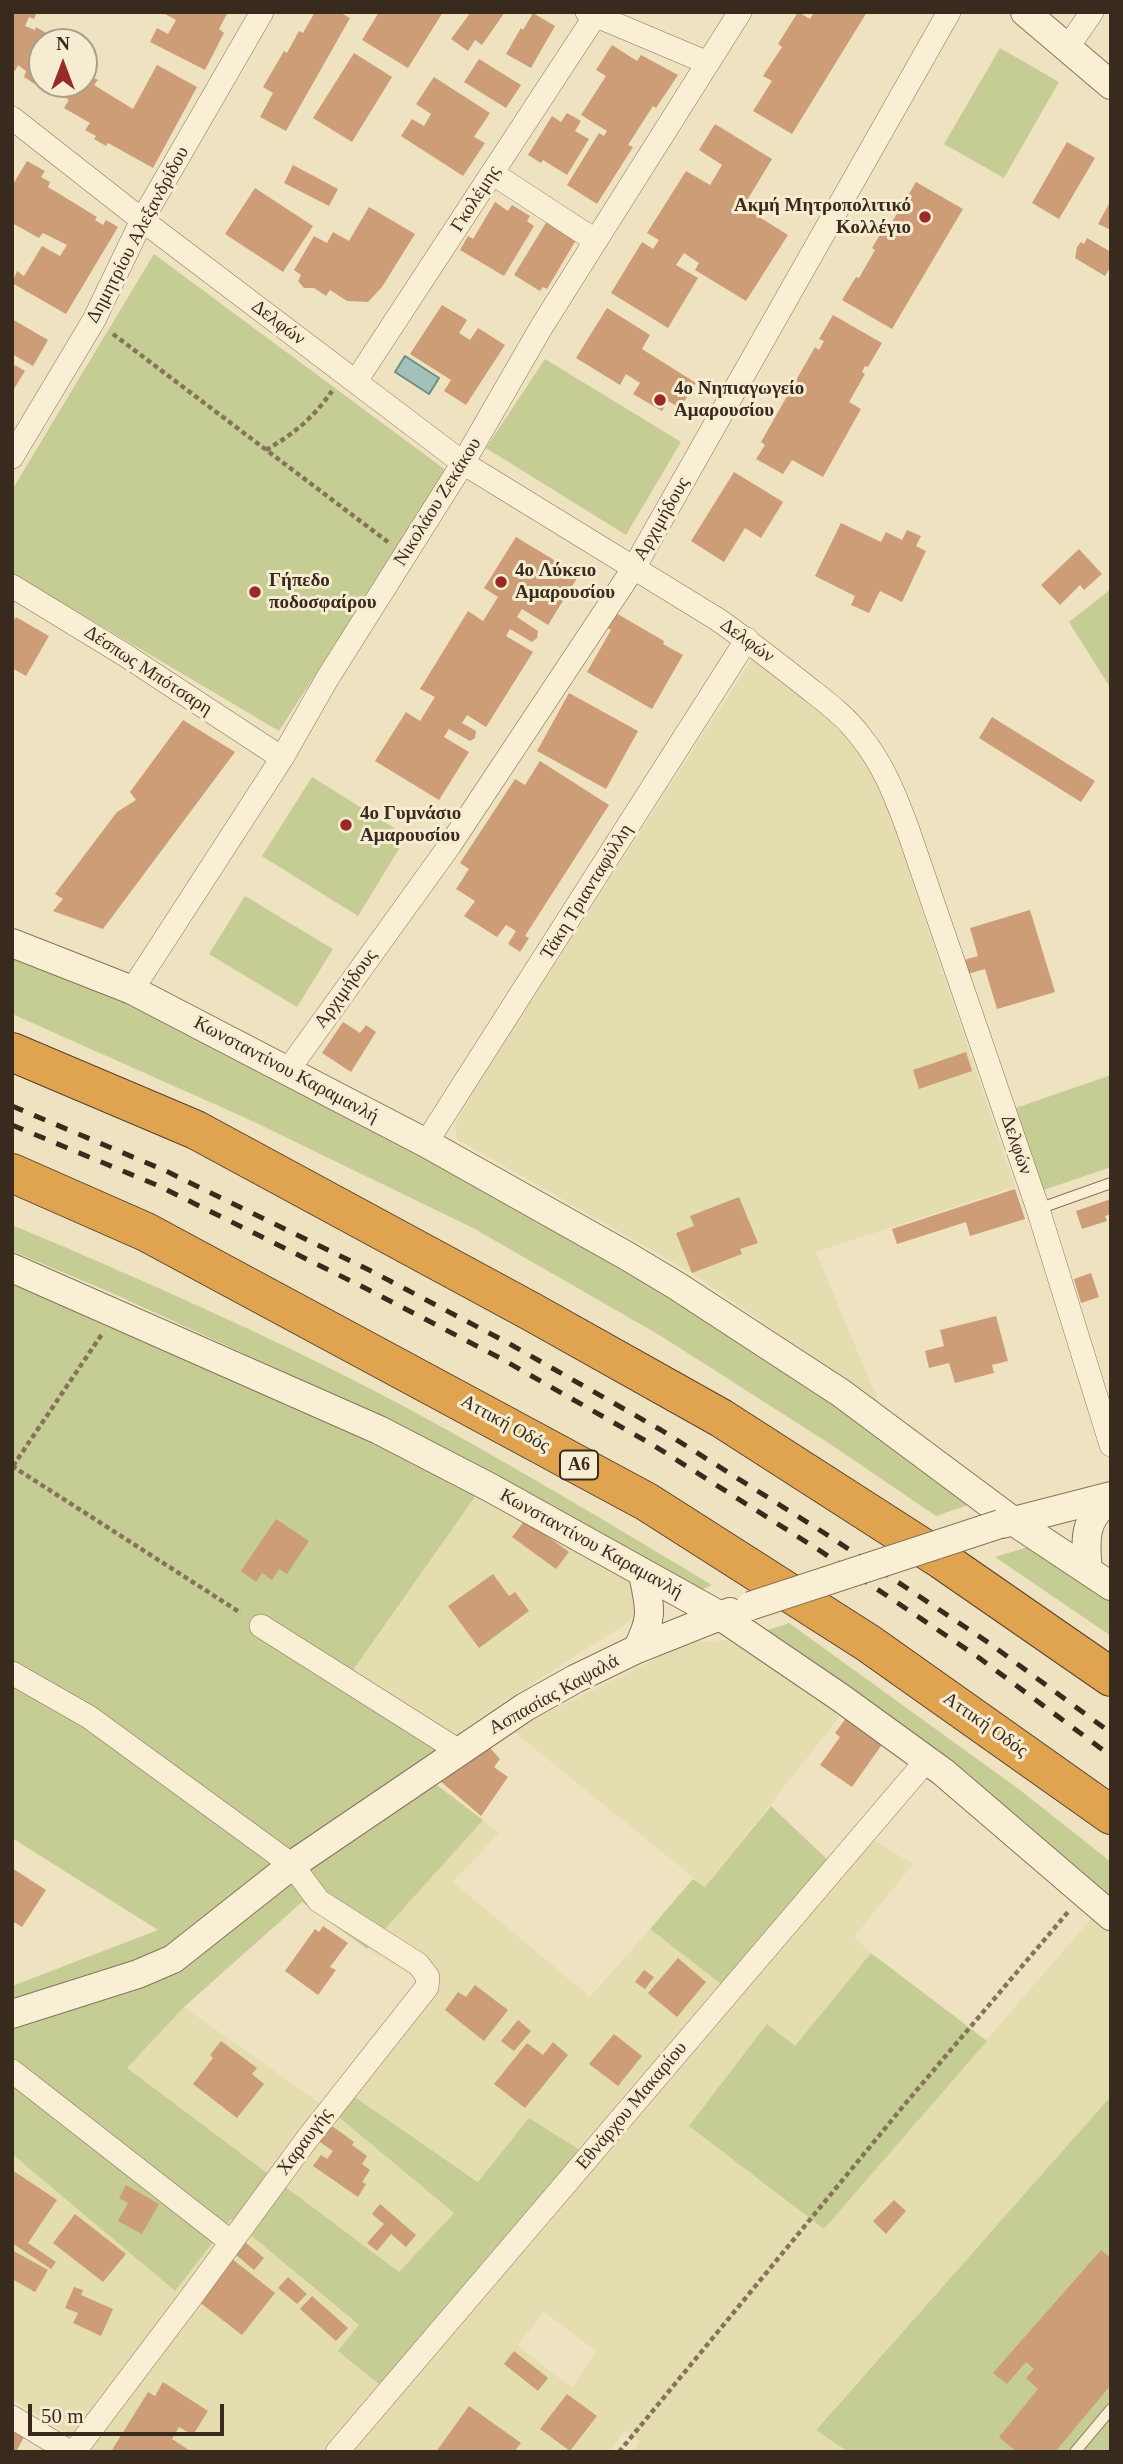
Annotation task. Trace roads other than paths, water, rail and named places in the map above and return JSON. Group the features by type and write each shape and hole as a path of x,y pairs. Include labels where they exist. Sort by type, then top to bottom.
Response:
{"highway":[{"path":"12,1052 195,1130 532,1312 721,1418 942,1560 1111,1677"},
{"name":"Αττική Οδός","path":"12,1173 146,1232 647,1502 867,1643 1111,1815"}],"street":[{"name":"Δημητρίου Αλεξανδρίδου","path":"12,457 94,320 142,220 262,12"},
{"name":"Νικολάου Ζεκάκου","path":"132,990 282,758 327,678 463,463 542,326 740,12"},
{"name":"Αρχιμήδους","path":"288,1070 450,845 635,566 949,12"},
{"path":"1025,12 1111,85"},
{"path":"1068,47 1092,12"},
{"path":"591,14 708,63"},
{"name":"Γκολέμης","path":"350,377 492,173 591,14"},
{"name":"Δελφών","path":"12,118 463,463 635,566 747,639 843,715 878,762 894,792 1038,1209 1111,1445"},
{"path":"492,173 596,241"},
{"name":"Δέσπως Μπότσαρη","path":"12,586 282,758"},
{"name":"Τάκη Τριανταφύλλη","path":"426,1143 747,639"},
{"name":"Κωνσταντίνου Καραμανλή","path":"12,943 132,990 426,1143 628,1256 841,1392 1007,1523 1111,1586"},
{"name":"Κωνσταντίνου Καραμανλή","path":"12,1268 379,1430 605,1550 719,1615 841,1698 926,1761 1111,1916"},
{"path":"1088,1570 1085,1541 1089,1522 1111,1498"},
{"name":"Ασπασίας Καψαλά","path":"12,2014 138,1974 173,1959 292,1865 525,1707 638,1649 719,1615 1007,1523 1111,1498"},
{"path":"638,1649 650,1621 643,1574"},
{"path":"261,1626 459,1751"},
{"path":"12,1673 89,1717 292,1865"},
{"name":"Εθνάρχου Μακαρίου","path":"337,2452 926,1761"},
{"name":"Χαραυγής","path":"72,2452 428,1982 427,1973 418,1964 319,1901 292,1865"},
{"path":"12,2071 231,2242"},
{"path":"12,2417 72,2452"}],"lane":[{"path":"1038,1209 1111,1182"},
{"path":"1075,2452 1111,2409"}],"water":[{"path":"405,356 439,378 429,394 395,372"}],"railway":[{"path":"12,1106 166,1171 375,1273 508,1343 661,1430 829,1536 989,1643 1111,1733"},
{"path":"12,1125 159,1186 367,1289 500,1358 653,1445 819,1550 978,1657 1111,1756"}],"place":[{"name":"Ακμή Μητροπολιτικό Κολλέγιο","path":"925,217"},
{"name":"4ο Νηπιαγωγείο Αμαρουσίου","path":"660,400"},
{"name":"4ο Λύκειο Αμαρουσίου","path":"501,582"},
{"name":"Γήπεδο ποδοσφαίρου","path":"255,592"},
{"name":"4ο Γυμνάσιο Αμαρουσίου","path":"346,825"}]}
